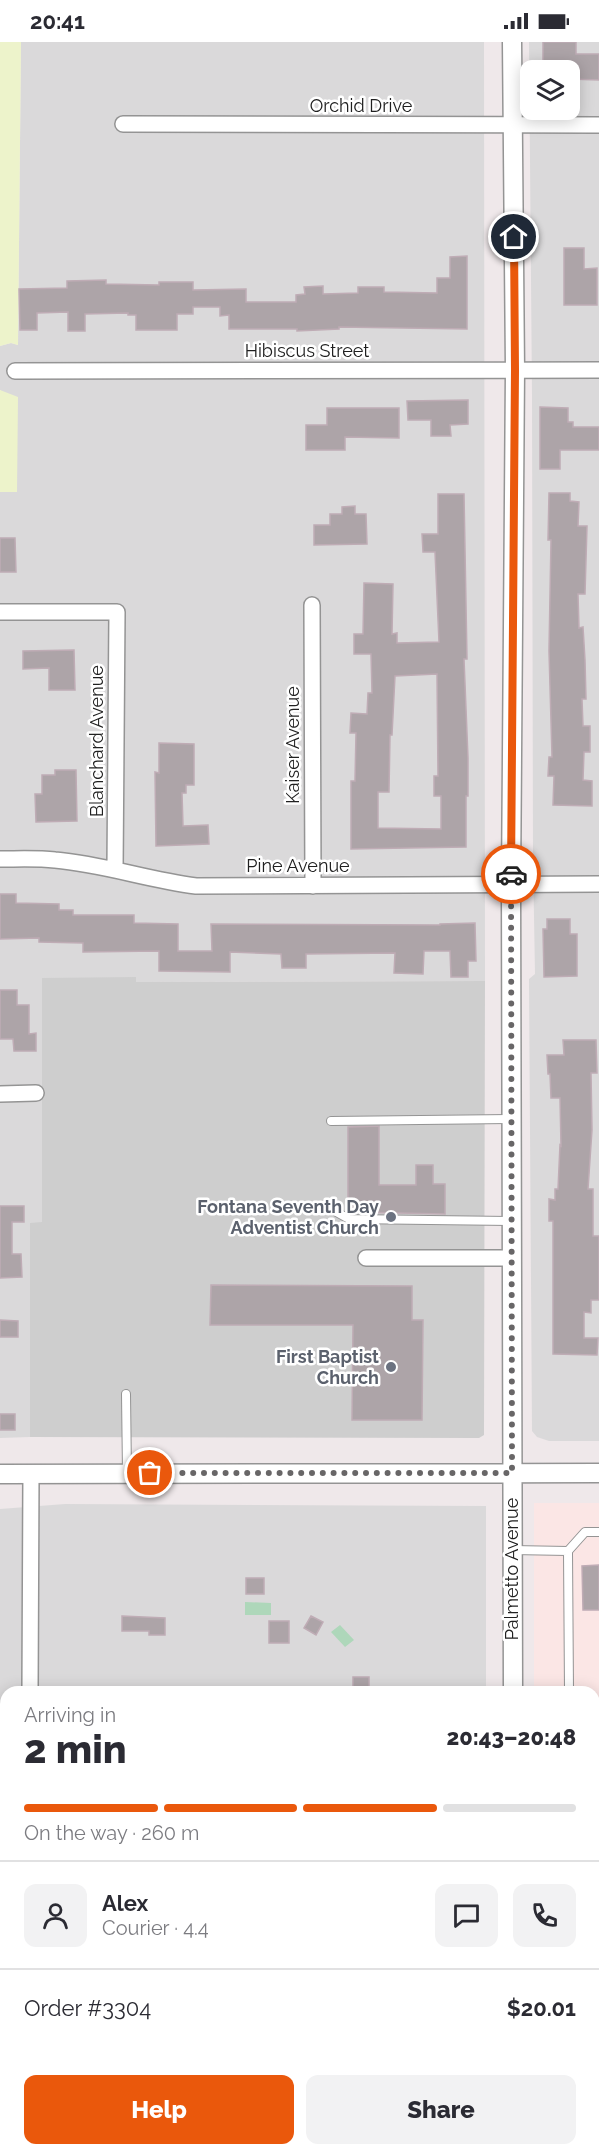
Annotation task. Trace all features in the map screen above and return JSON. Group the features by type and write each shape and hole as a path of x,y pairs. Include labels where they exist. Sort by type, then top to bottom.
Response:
{"street":[{"name":"Palmetto Avenue","path":"512,42 515,370 511,884 513,1686"},
{"name":"Orchid Drive","path":"123,124 599,125"},
{"name":"Hibiscus Street","path":"15,371 599,370"},
{"name":"Kaiser Avenue","path":"312,605 313,886"},
{"name":"Blanchard Avenue","path":"0,612 117,612 115,870"},
{"name":"Pine Avenue","path":"0,860 56,860 196,886 599,884"},
{"path":"0,1094 36,1093"},
{"path":"366,1258 511,1258"},
{"path":"30,1686 31,1473"},
{"path":"0,1474 599,1473"}],"lane":[{"path":"331,1121 511,1119"},
{"path":"331,1209 349,1219 511,1221"},
{"path":"126,1394 127,1473"},
{"path":"569,1686 568,1551 585,1532 599,1532"},
{"path":"512,1550 568,1551"}],"shaded area":[{"path":"0,42 21,42 18,345 11,343 0,346"},
{"path":"21,42 484,42 485,981 136,982 136,977 42,1223 30,1223 30,1437 0,1438 0,492 17,491 5,394 0,390 0,346 11,343 18,345"},
{"path":"529,42 599,42 599,1441 549,1441 537,1437 532,1431 529,979 535,974 530,120 580,120 580,60 529,60"},
{"path":"0,390 18,397 17,492 0,492"},
{"path":"136,977 136,982 485,981 484,1435 479,1438 30,1437 30,1223 42,1222 42,978"},
{"path":"534,1503 599,1503 599,1686 534,1686"},
{"path":"65,1504 486,1506 486,1686 0,1686 0,1509"},
{"path":"245,1602 271,1603 271,1615 245,1615"},
{"path":"340,1625 354,1640 345,1647 331,1632"}],"building":[{"path":"543,42 576,42 576,54 599,54 599,80 580,79 580,60 543,60"},
{"path":"564,248 584,248 584,269 597,268 597,305 564,305"},
{"path":"467,256 467,329 339,327 339,329 297,331 297,329 229,329 229,315 220,316 220,307 193,307 193,314 177,314 177,330 136,330 136,315 128,315 128,313 85,314 85,331 68,331 68,312 37,313 37,330 20,330 19,289 67,288 67,281 106,280 106,284 159,285 159,282 193,282 193,290 246,289 246,302 296,302 296,295 305,294 304,287 323,286 323,294 358,293 358,287 384,287 384,292 437,293 437,278 450,278 450,257"},
{"path":"468,400 468,424 450,425 451,436 431,436 431,420 408,420 407,401"},
{"path":"540,407 568,408 568,422 573,422 573,427 599,427 599,450 560,450 560,469 540,469"},
{"path":"327,408 399,408 399,438 345,437 345,450 306,450 306,425 327,425"},
{"path":"549,493 570,493 570,501 579,502 578,526 587,526 585,594 578,594 579,628 583,627 585,660 586,699 582,699 583,726 590,726 590,752 584,752 583,780 592,781 592,806 553,805 554,776 548,776 549,757 552,757"},
{"path":"438,494 464,494 467,659 464,659 468,758 466,847 351,849 351,781 355,781 356,733 350,733 351,713 367,714 368,693 372,693 371,654 354,654 354,634 363,634 364,583 393,584 392,634 397,633 397,643 439,642 435,552 423,552 422,534 438,534","holes":["437,674 438,776 434,776 434,796 441,796 441,829 378,828 378,792 389,792 390,735 392,735 395,676"]},
{"path":"355,506 355,514 366,514 367,544 314,545 314,525 330,525 330,514 342,514 342,507"},
{"path":"0,538 15,538 16,572 0,572"},
{"path":"74,650 75,690 49,690 49,668 23,669 23,651"},
{"path":"159,743 194,744 194,785 186,785 186,793 182,793 183,826 208,825 209,844 156,846 155,772 159,773"},
{"path":"55,770 76,770 77,821 36,822 35,794 42,794 42,775 55,775"},
{"path":"0,894 16,894 16,903 59,904 59,910 73,910 73,915 134,915 134,923 178,924 178,951 212,951 211,924 440,925 475,923 476,961 468,961 468,977 451,977 450,951 424,951 423,974 394,973 395,953 306,954 306,968 282,968 281,954 230,952 230,972 159,971 159,951 83,952 83,943 39,942 39,938 0,939"},
{"path":"547,919 570,919 570,934 577,934 577,976 544,977 543,929 547,929"},
{"path":"0,990 17,990 17,1005 29,1005 29,1034 36,1033 36,1051 14,1051 13,1039 0,1039"},
{"path":"563,1040 596,1040 597,1073 591,1073 592,1130 588,1189 593,1189 593,1236 599,1236 599,1300 591,1300 591,1313 584,1312 584,1338 598,1338 597,1355 553,1354 553,1221 549,1221 549,1199 555,1200 555,1189 558,1189 561,1146 560,1098 551,1098 547,1055 564,1055"},
{"path":"379,1126 379,1185 416,1185 416,1165 433,1165 433,1184 445,1184 445,1214 348,1212 348,1127"},
{"path":"0,1206 24,1206 24,1222 12,1222 12,1254 21,1254 22,1277 0,1278"},
{"path":"211,1285 412,1286 412,1320 423,1320 422,1420 352,1420 353,1325 210,1325"},
{"path":"0,1320 18,1321 18,1337 0,1337"},
{"path":"0,1414 15,1414 15,1430 0,1430"},
{"path":"599,1565 599,1610 583,1610 582,1566"},
{"path":"246,1578 264,1578 264,1594 246,1594"},
{"path":"122,1616 165,1618 165,1635 149,1635 149,1631 122,1631"},
{"path":"311,1616 323,1622 316,1635 304,1628"},
{"path":"269,1621 289,1621 289,1643 269,1643"},
{"path":"353,1677 369,1677 369,1686 353,1686"}],"way so far":[{"path":"150,1473 512,1473 511,874"}],"place":[{"name":"Fontana Seventh Day Adventist Church","path":"391,1217"},
{"name":"First Baptist Church","path":"391,1367"}],"route":[{"path":"511,874 514,237"}]}
